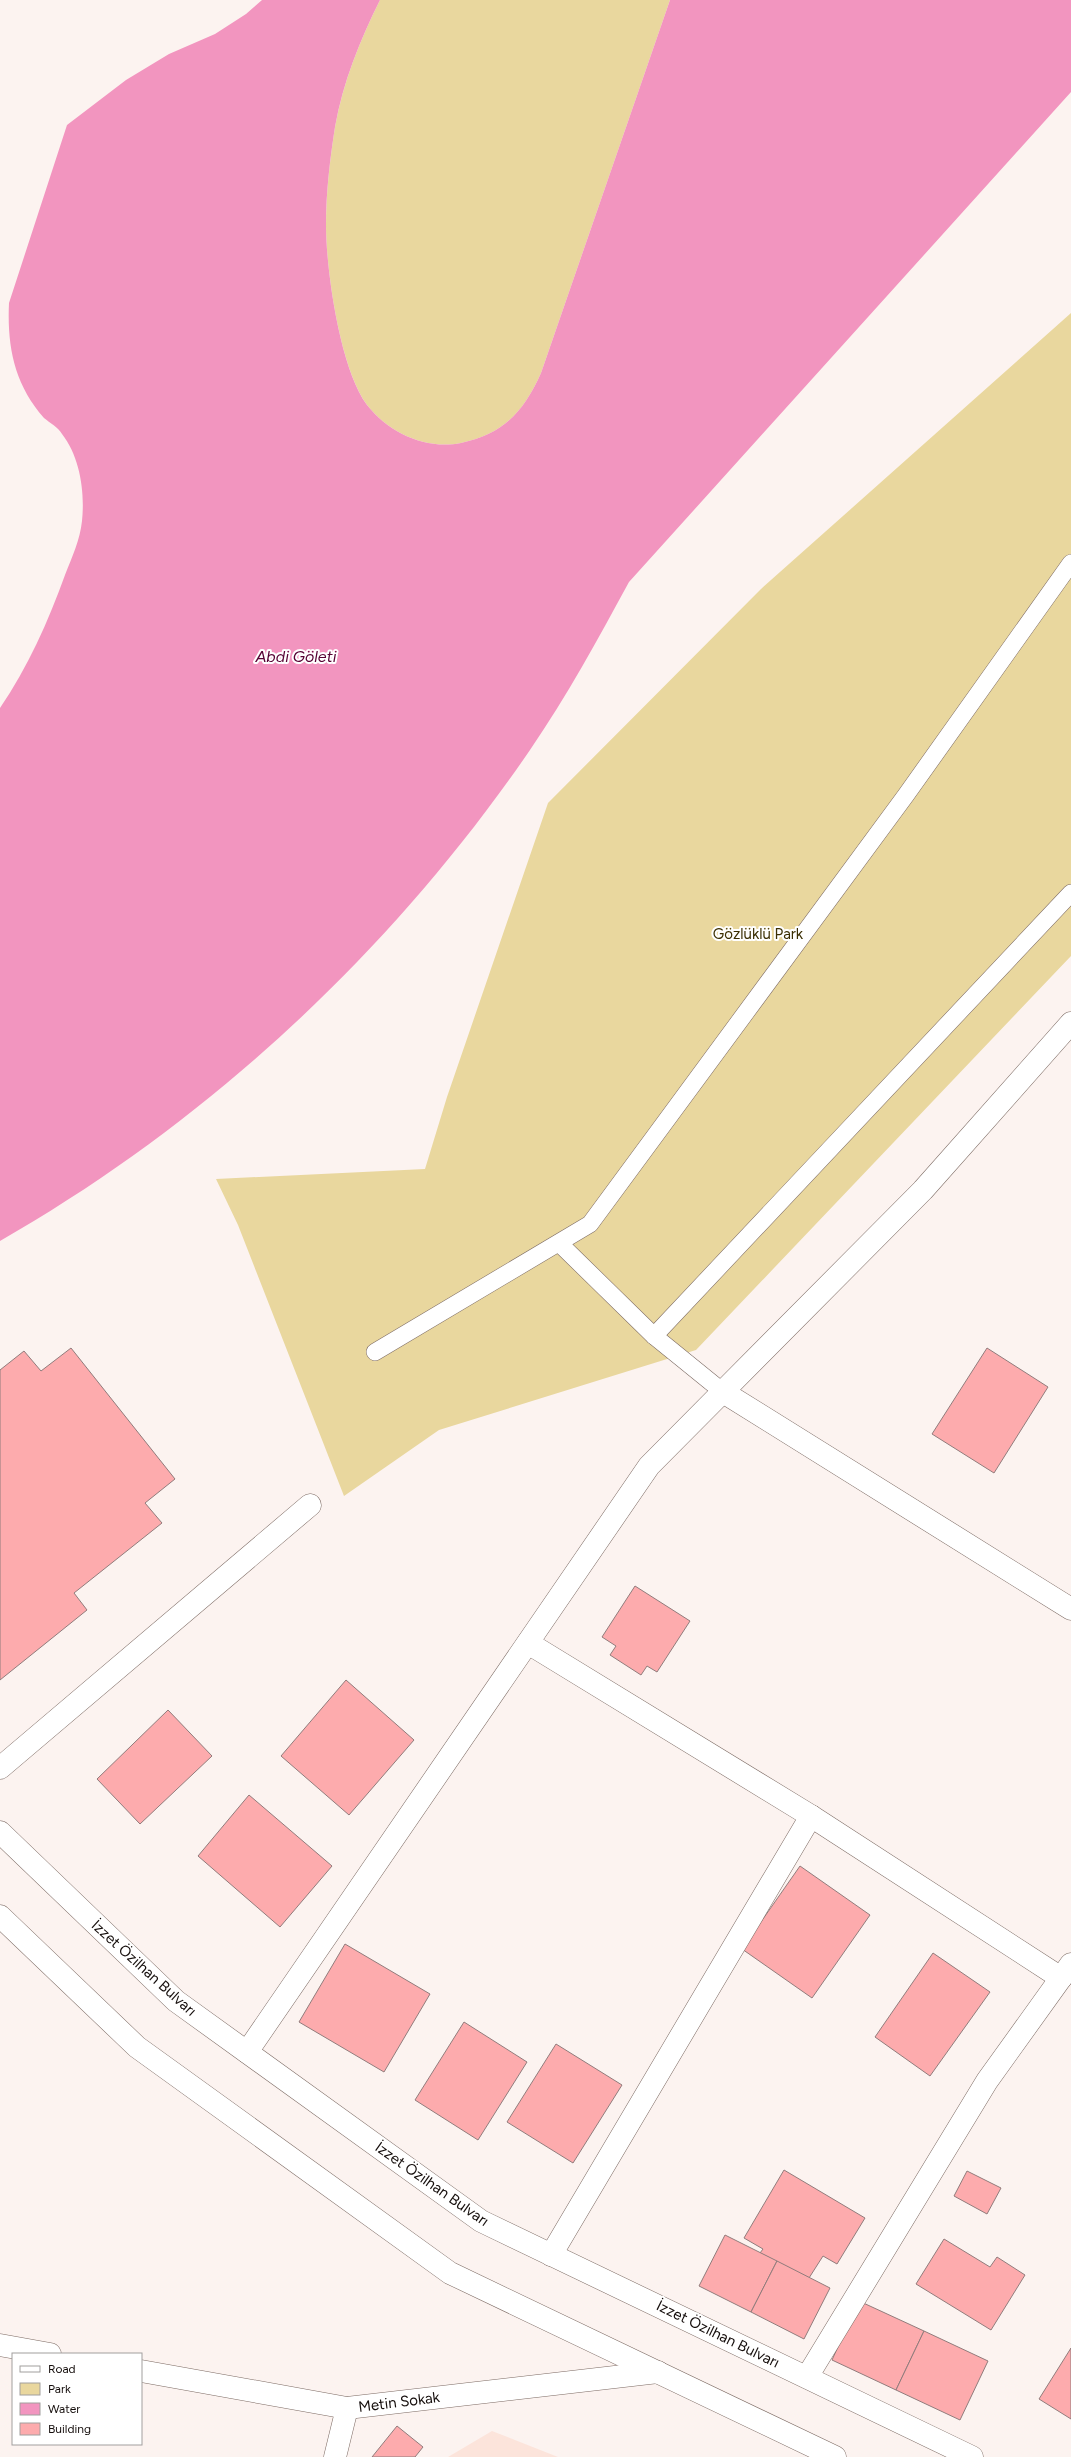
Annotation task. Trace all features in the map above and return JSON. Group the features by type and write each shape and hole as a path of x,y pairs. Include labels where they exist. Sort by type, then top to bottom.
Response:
{"street":[{"path":"247,2052 649,1466 923,1190 1071,1023"},
{"path":"723,1392 1071,1609"},
{"path":"0,1768 310,1505"},
{"path":"528,1643 1066,1971 987,2081 807,2377"},
{"path":"551,2255 811,1816"},
{"name":"İzzet Özilhan Bulvarı","path":"0,1832 176,2001 481,2221 972,2457"},
{"path":"0,1916 137,2047 450,2273 835,2457"},
{"path":"0,2345 44,2353"},
{"name":"Metin Sokak","path":"142,2371 346,2408 658,2372"},
{"path":"335,2457 346,2408"}],"lane":[{"path":"375,1352 590,1224 906,795 1071,563"},
{"path":"654,1336 1071,893"},
{"path":"558,1243 654,1336 723,1392"}],"shaded area":[{"path":"492,2431 558,2457 448,2457"}],"green space":[{"path":"380,0 670,0 541,373 527,399 511,419 489,434 461,443 448,445 435,444 409,437 386,424 376,415 367,405 357,389 349,368 336,318 329,267 326,225 331,151 338,110 347,78 359,46"},
{"name":"Gözlüklü Park","path":"1071,313 1071,956 696,1350 439,1430 344,1496 238,1225 216,1179 425,1169 447,1097 548,803 761,589"}],"water":[{"name":"Abdi Göleti","path":"262,0 380,0 366,30 347,78 335,127 330,163 326,225 332,292 336,318 349,368 357,389 367,405 386,424 397,431 409,437 435,444 448,445 461,443 489,434 511,419 520,409 534,387 541,373 670,0 1071,0 1071,92 629,582 594,646 544,730 530,750 477,824 419,894 358,961 293,1025 224,1085 153,1141 78,1193 0,1241 0,708 20,677 52,610 78,542 83,510 80,475 73,453 68,443 56,427 44,418 34,405 19,378 14,364 9,334 9,303 67,125 126,80 169,54 215,34 246,14"}],"building":[{"path":"71,1348 175,1479 145,1503 162,1523 74,1593 87,1610 0,1680 0,1370 24,1351 41,1371"},
{"path":"987,1348 1048,1387 994,1473 932,1434"},
{"path":"635,1586 690,1621 657,1672 647,1666 641,1675 610,1655 616,1646 602,1637"},
{"path":"346,1680 414,1740 349,1815 281,1756"},
{"path":"168,1710 212,1756 140,1824 97,1779"},
{"path":"249,1795 332,1866 280,1927 198,1856"},
{"path":"800,1866 870,1915 812,1998 742,1949"},
{"path":"345,1944 430,1994 384,2072 299,2022"},
{"path":"933,1953 990,1992 930,2076 875,2037"},
{"path":"464,2022 527,2062 478,2140 415,2100"},
{"path":"556,2044 622,2085 573,2163 507,2122"},
{"path":"784,2170 865,2218 837,2264 823,2256 809,2278 760,2253 763,2249 744,2238"},
{"path":"967,2171 1001,2188 987,2214 954,2196"},
{"path":"725,2235 777,2261 751,2312 699,2286"},
{"path":"944,2239 990,2267 997,2257 1025,2275 991,2330 916,2284"},
{"path":"777,2261 830,2288 804,2339 751,2312"},
{"path":"859,2301 924,2331 896,2390 832,2360"},
{"path":"924,2331 988,2361 960,2420 896,2390"},
{"path":"1071,2348 1071,2419 1039,2399"},
{"path":"397,2426 423,2447 415,2457 372,2457"}]}
